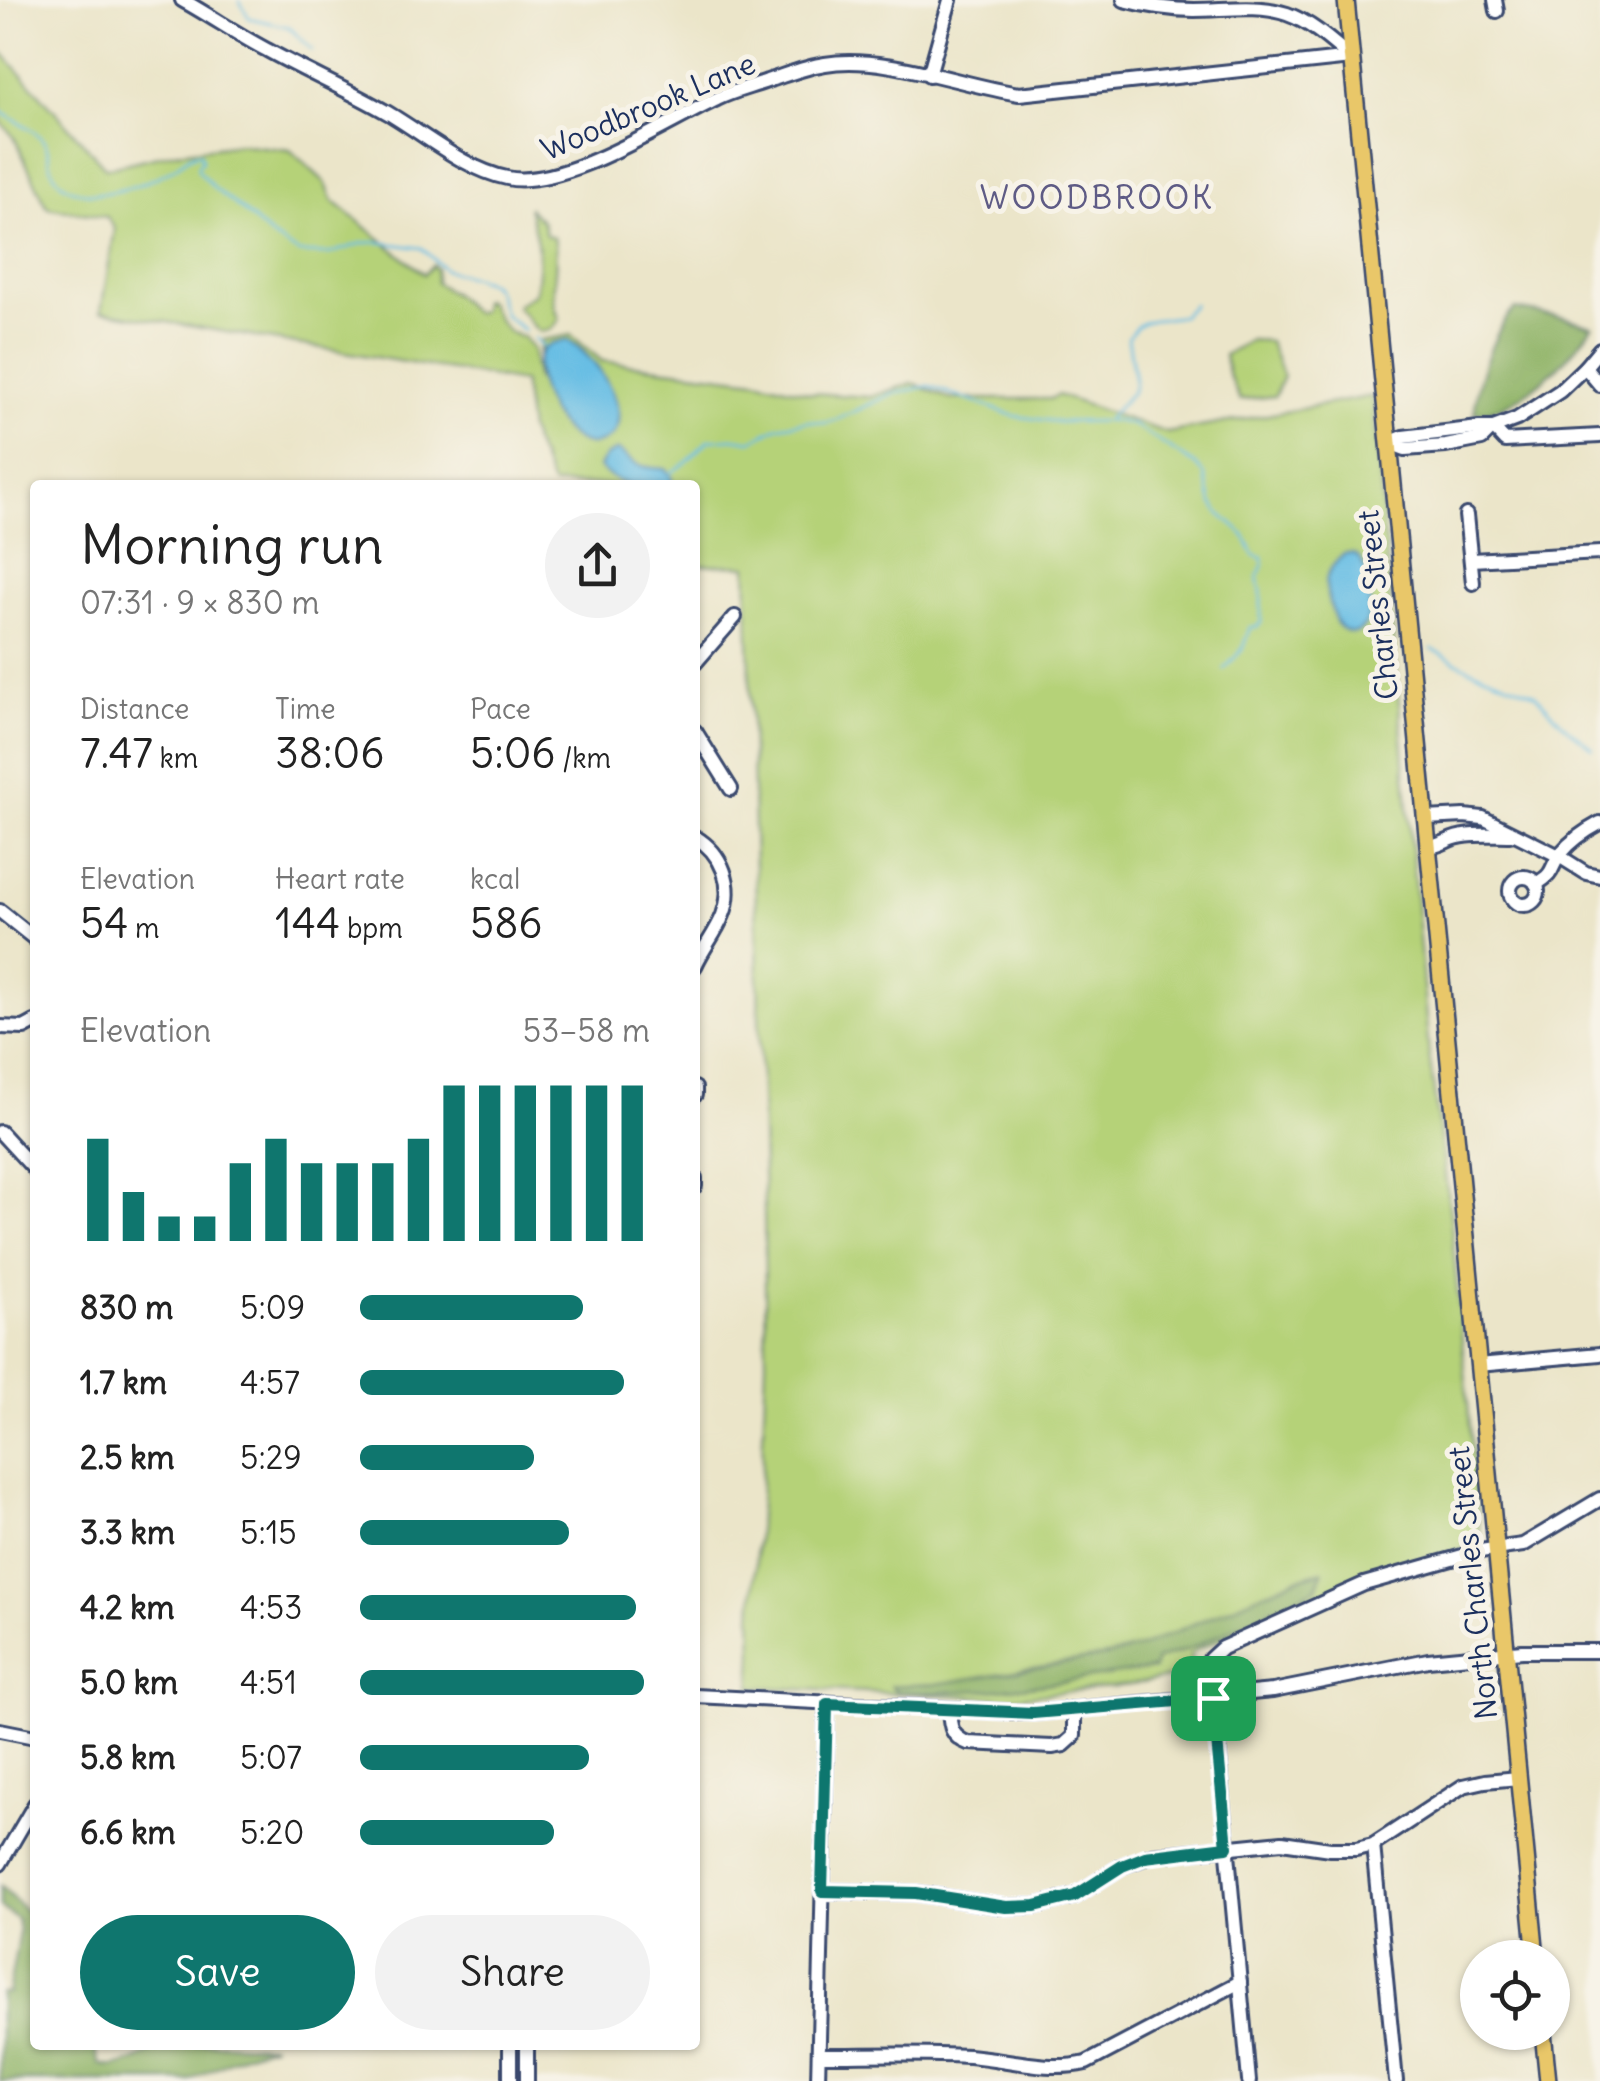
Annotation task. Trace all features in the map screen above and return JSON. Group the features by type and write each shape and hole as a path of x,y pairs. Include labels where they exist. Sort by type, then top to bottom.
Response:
{"main road":[{"name":"Charles Street","path":"1346,0 1464,1204"},
{"name":"North Charles Street","path":"1464,1204 1534,1940"},
{"path":"1545,2050 1548,2081"}],"street":[{"name":"Woodbrook Lane","path":"182,0 272,53 336,83 478,168 508,179 534,180 572,170 720,97 827,64 867,62 986,90 1030,94 1352,58"},
{"path":"929,75 950,0"},
{"path":"1124,0 1180,10 1275,10 1316,29 1352,58"},
{"path":"1388,442 1493,428 1517,419 1560,391 1600,348"},
{"path":"1585,367 1600,385"},
{"path":"1493,428 1505,441 1600,436"},
{"path":"1466,515 1473,584"},
{"path":"1471,560 1600,553"},
{"path":"700,657 735,617"},
{"path":"700,739 732,790"},
{"path":"1426,818 1483,818 1586,873 1600,876"},
{"path":"1536,884 1551,874 1559,856 1581,834 1600,823"},
{"path":"1428,847 1442,846 1451,839 1518,835"},
{"path":"700,840 721,862 728,892 724,912 700,944"},
{"path":"0,911 30,935"},
{"path":"0,1028 30,1025"},
{"path":"0,1132 30,1165"},
{"path":"1478,1365 1600,1354"},
{"path":"1249,2081 1210,1659 1222,1648 1364,1584 1480,1552 1523,1545 1600,1500"},
{"path":"700,1696 1016,1713 1074,1711 1290,1689 1404,1663 1552,1650 1600,1651"},
{"path":"818,2081 827,1704"},
{"path":"949,1710 950,1726 960,1740 1052,1747 1064,1745 1074,1736 1074,1711"},
{"path":"0,1730 30,1736"},
{"path":"822,1891 916,1893 1006,1907 1035,1906 1075,1896 1122,1866 1145,1857 1282,1842 1330,1850 1373,1845 1463,1786 1519,1778"},
{"path":"0,1864 30,1813"},
{"path":"1373,1845 1396,2081"},
{"path":"818,2054 943,2055 1073,2066 1086,2063 1240,1982"},
{"path":"510,2050 510,2081"},
{"path":"527,2050 527,2081"}],"green space":[{"path":"0,50 106,168 171,153 239,144 290,150 325,182 333,201 424,274 433,265 436,283 474,313 481,311 483,300 488,302 509,332 523,337 533,350 536,380 541,340 571,335 602,361 757,380 811,393 870,397 913,383 950,399 1050,399 1058,395 1167,433 1373,396 1429,1054 1450,1211 1481,1544 1361,1577 1198,1649 1190,1655 1196,1673 1130,1685 1005,1698 751,1687 766,1362 747,566 700,564 700,480 550,480 529,431 523,382 101,311 115,229 107,217 47,207 14,137 0,121"},
{"path":"528,207 542,221 546,235 554,237 556,248 554,300 560,319 552,329 541,332 517,308 535,293 537,281 538,249"},
{"path":"1515,309 1592,326 1541,382 1507,404 1475,413 1487,358 1500,329"},
{"path":"1250,340 1269,341 1283,376 1275,396 1240,400 1228,374 1224,355"},
{"path":"1323,1571 1317,1588 1190,1649 1156,1660 1154,1669 962,1691 897,1692 891,1686 936,1684 1108,1656 1141,1647 1298,1578"},
{"path":"0,1886 30,1915 30,2050 96,2050 100,2064 116,2066 158,2050 257,2050 189,2081 0,2081 0,1993 8,1993 19,1932 17,1919 0,1907"}],"water":[{"path":"567,340 602,374 617,407 618,422 613,434 599,443 585,443 572,436 559,424 541,391 539,358 548,345"},
{"path":"618,450 637,464 665,469 672,480 614,479 599,467 606,456"},
{"path":"1344,554 1358,557 1369,591 1368,619 1355,633 1337,624 1326,586 1328,574"}],"waterway":[{"path":"239,0 249,18 289,27 312,50"},
{"path":"0,110 40,137 53,172 71,189 96,194 122,190 160,176 200,153 198,170 215,189 272,237 299,253 328,254 377,242 422,248 445,270 489,282 505,316 524,330"},
{"path":"1106,420 1133,391 1128,338 1133,331 1151,320 1182,316 1193,304"},
{"path":"534,338 543,347"},
{"path":"670,473 709,440 751,441 779,426 808,421 826,423 892,394 929,386 1014,416 1133,425 1196,465 1205,475 1212,503 1219,513 1244,535 1254,555 1263,558 1258,576 1261,623 1250,627 1242,650 1224,669"},
{"path":"1368,619 1374,623"},
{"path":"1432,649 1470,669 1534,693 1566,727 1593,748"}],"district":[{"name":"WOODBROOK","path":"1097,197"}],"route":[{"path":"1213,1698 1227,1847 1145,1857 1122,1866 1084,1892 1035,1906 1006,1907 916,1893 822,1891 827,1704 1033,1713 1213,1698"}]}
